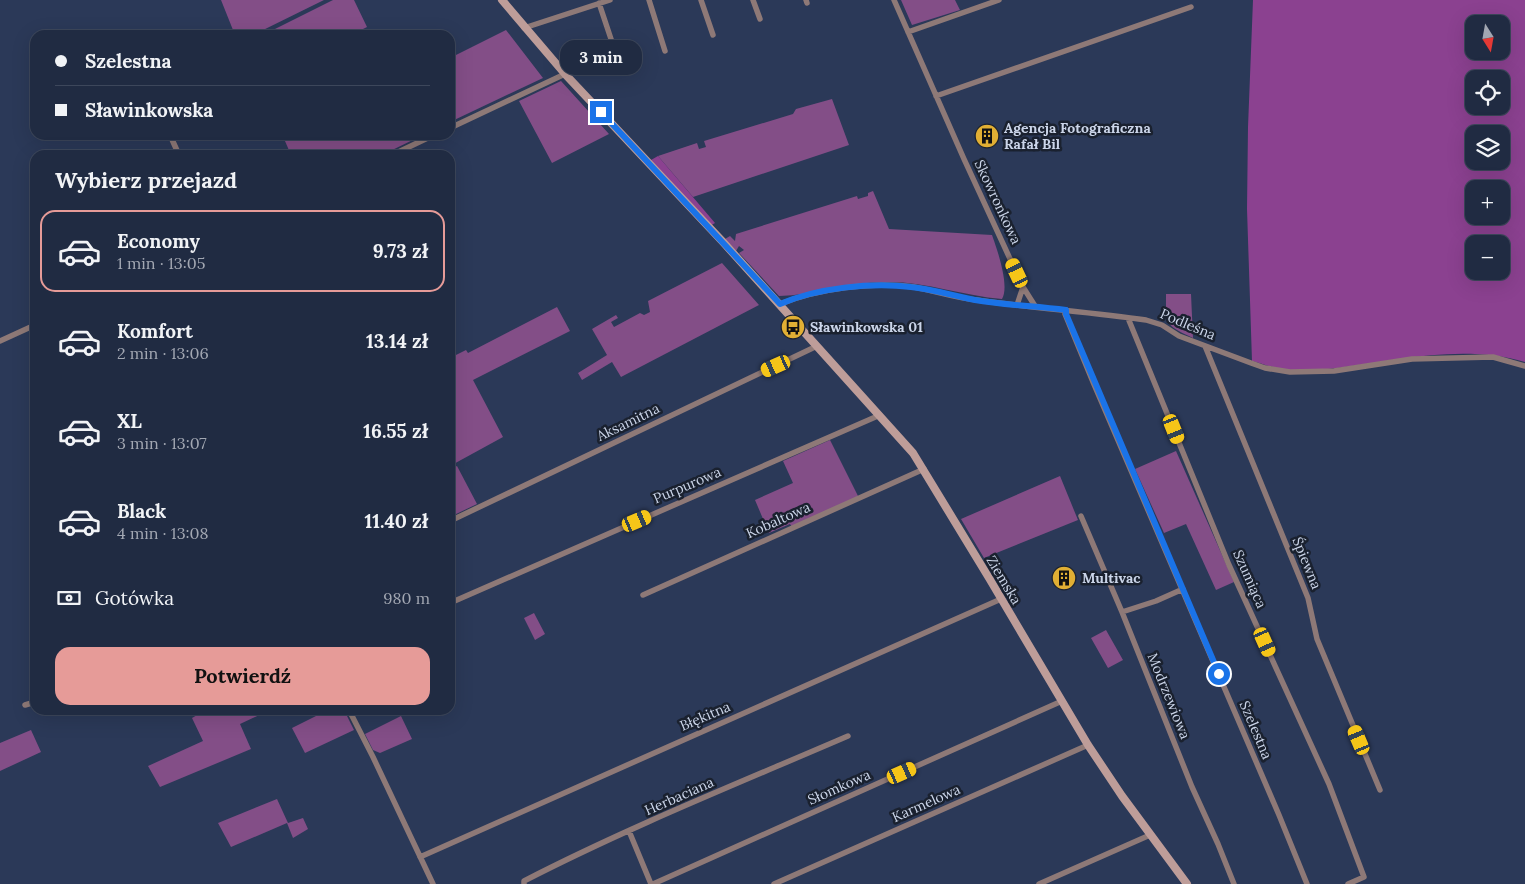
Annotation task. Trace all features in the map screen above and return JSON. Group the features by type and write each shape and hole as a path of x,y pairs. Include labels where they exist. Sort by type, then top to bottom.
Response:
{"street":[{"name":"Ziemska","path":"502,0 565,74 780,304 900,438 924,469 1088,745 1150,835 1187,884"},
{"path":"524,28 610,0"},
{"path":"649,0 665,51"},
{"path":"701,0 712,35"},
{"path":"754,0 760,20"},
{"name":"Skowronkowa","path":"894,0 1023,287 1035,306"},
{"path":"908,32 999,0"},
{"path":"599,3 620,66"},
{"path":"936,96 1191,8"},
{"path":"455,126 565,74"},
{"path":"402,150 424,140"},
{"name":"Podleśna","path":"780,304 823,292 852,288 891,286 918,288 975,300 1146,320 1162,325 1179,336 1264,368 1290,372 1334,371 1412,359 1493,357 1525,366"},
{"path":"1017,305 1023,287"},
{"name":"Szelestna","path":"1066,310 1093,382 1183,589 1307,884"},
{"name":"Szumiąca","path":"1128,318 1229,565 1328,784 1364,877 1348,884"},
{"path":"0,341 30,327"},
{"name":"Aksamitna","path":"455,519 817,346"},
{"name":"Śpiewna","path":"1205,346 1308,598 1317,639 1380,790"},
{"name":"Purpurowa","path":"455,601 880,415"},
{"name":"Kobaltowa","path":"643,594 924,469"},
{"name":"Modrzewiowa","path":"1081,516 1122,612 1192,787 1234,884"},
{"path":"1122,612 1156,601 1183,589"},
{"name":"Błękitna","path":"420,857 1001,599"},
{"name":"Słomkowa","path":"652,884 1062,701"},
{"path":"25,705 30,704"},
{"path":"352,715 374,757 433,884"},
{"name":"Herbaciana","path":"524,884 524,881 553,866 848,736"},
{"name":"Karmelowa","path":"774,884 1088,745"},
{"path":"629,832 652,884"},
{"path":"1039,884 1150,835"}],"shaded area":[{"path":"221,0 324,0 263,30 233,30"},
{"path":"333,0 354,0 367,27 361,30 273,30"},
{"path":"901,0 955,0 960,10 912,25"},
{"path":"1253,0 1525,0 1525,362 1479,354 1447,354 1331,369 1289,370 1252,361 1247,209"},
{"path":"506,30 543,78 455,120 455,56"},
{"path":"561,81 609,134 552,163 519,101"},
{"path":"832,99 849,145 693,197 658,156 697,143 699,149 706,147 704,141 793,114 796,109"},
{"path":"413,140 392,150 289,150 285,141"},
{"path":"658,156 715,223 710,226 651,160"},
{"path":"873,191 889,229 992,235 1004,277 1005,285 1002,299 917,284 889,282 875,282 779,296 739,253 744,250 739,246 736,251 725,239 730,236 735,241 736,234 857,196 858,199 868,196 868,193"},
{"path":"722,263 759,305 621,377 612,362 582,380 578,373 607,355 592,329 616,315 618,318 611,322 614,327 640,313 644,315 650,312 648,301"},
{"path":"1166,294 1191,294 1193,338 1177,330 1169,322 1166,312"},
{"path":"557,307 570,331 473,380 503,437 455,463 455,356 466,350 468,353"},
{"path":"830,440 859,498 792,527 790,524 769,533 755,500 793,483 783,461"},
{"path":"1176,451 1234,582 1216,590 1186,524 1164,533 1135,469"},
{"path":"457,466 477,504 455,515 455,467"},
{"path":"1060,476 1078,520 984,558 961,519"},
{"path":"534,613 545,634 535,640 524,618"},
{"path":"1106,630 1123,660 1108,668 1091,638"},
{"path":"197,715 259,715 240,724 251,749 160,787 148,766 203,741 192,718"},
{"path":"318,715 346,715 354,730 305,753 292,728"},
{"path":"401,716 412,739 380,753 373,750 365,734"},
{"path":"31,730 41,752 0,771 0,743"},
{"path":"277,799 288,823 303,818 308,829 293,838 287,823 231,847 218,823"}],"place":[{"name":"Agencja Fotograficzna Rafał Bil","path":"987,136"},
{"name":"Sławinkowska 01","path":"793,327"},
{"name":"Multivac","path":"1064,578"}],"route":[{"path":"601,112 780,304 823,292 867,286 891,286 931,290 975,300 1066,310 1093,382 1219,674"}]}
